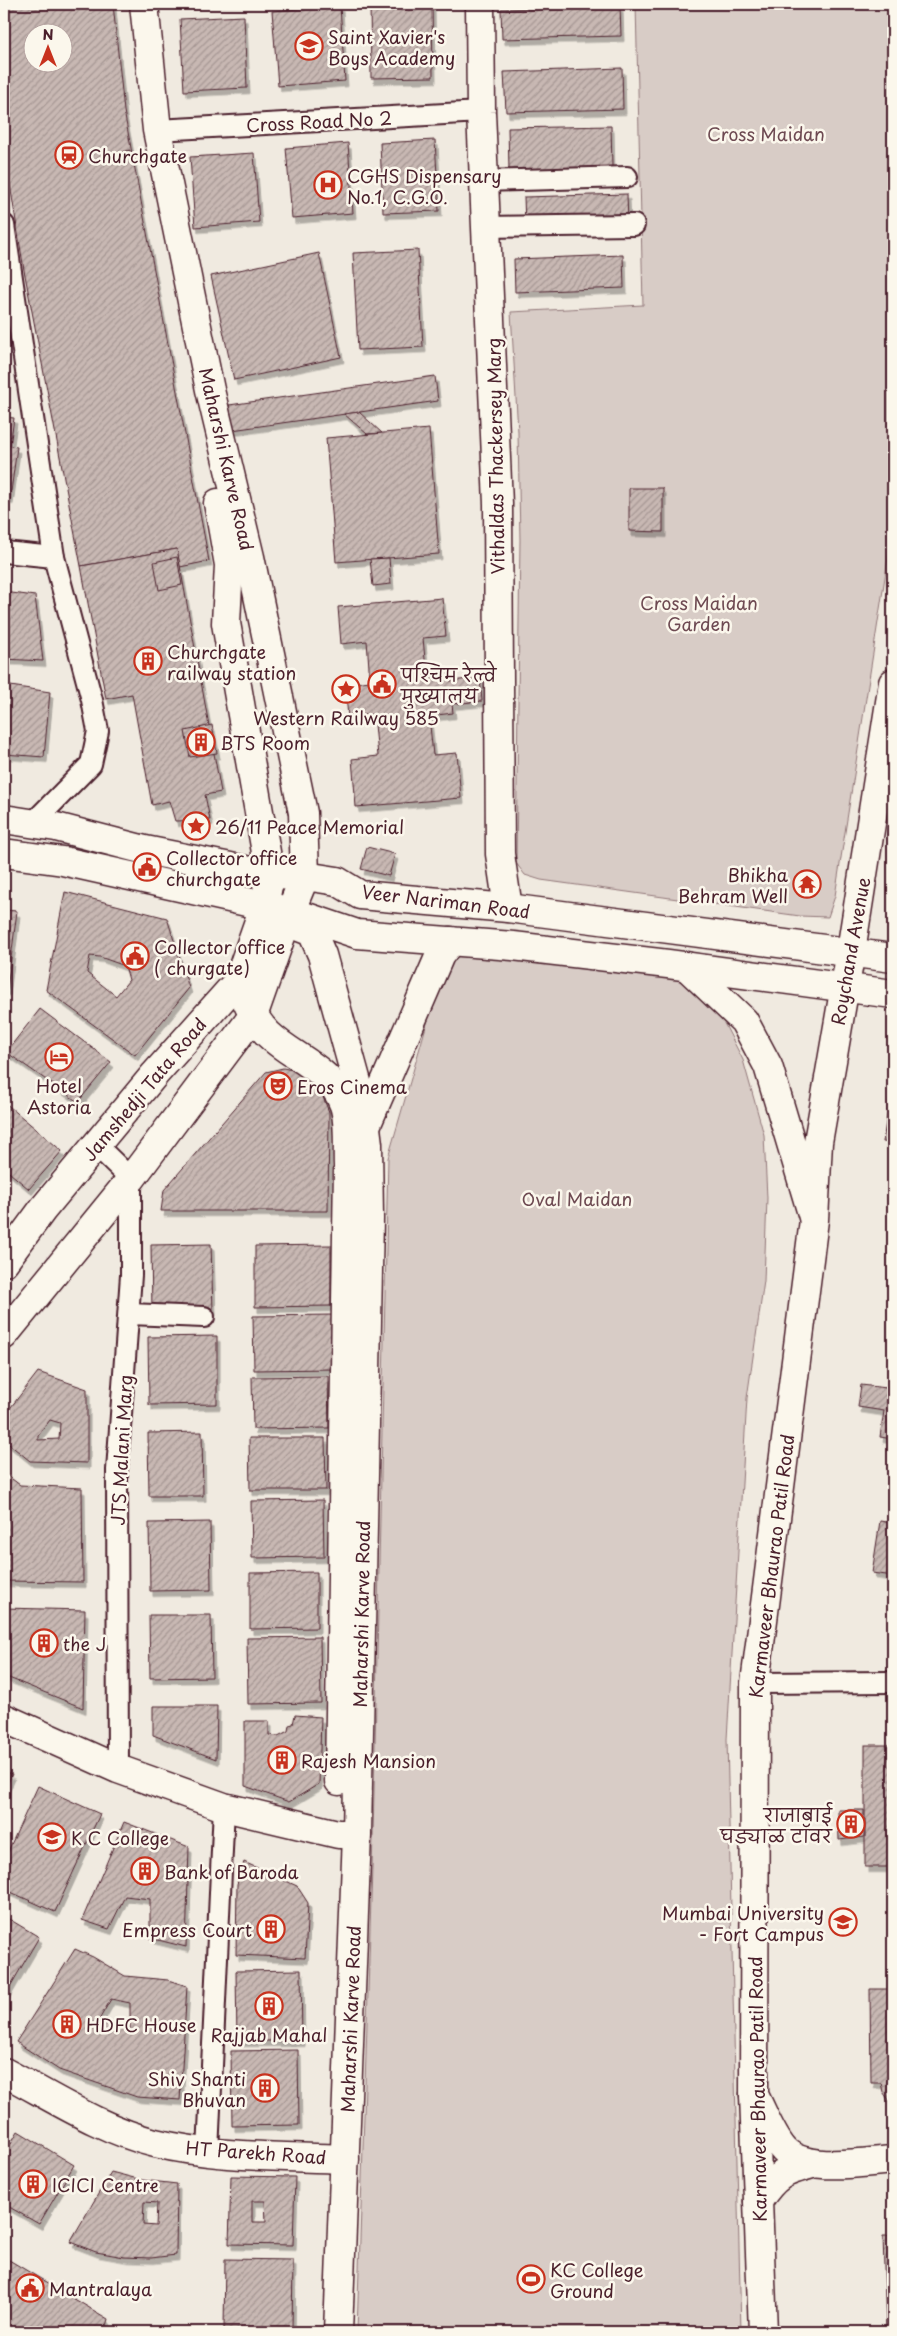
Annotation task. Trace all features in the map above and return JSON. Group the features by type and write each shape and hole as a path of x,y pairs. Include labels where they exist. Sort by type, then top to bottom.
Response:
{"main road":[{"name":"Maharshi Karve Road","path":"127,4 140,132 225,533 230,565 226,623 270,874 281,913 312,932 322,955 363,1104 366,1126 369,1229 348,1834 336,2158 322,2332"},
{"name":"Maharshi Karve Road","path":"144,4 157,130 210,390 252,567 304,812 305,876 281,913"},
{"name":"Vithaldas Thackersey Marg","path":"480,4 481,112 498,504 500,854 508,908"},
{"name":"Roychand Avenue","path":"814,1220 818,1142 851,951 893,683"},
{"path":"304,812 337,881"},
{"name":"Veer Nariman Road","path":"4,819 56,827 145,850 270,874 305,876 337,881 360,895 508,908 851,951 893,958"},
{"name":"Veer Nariman Road","path":"4,853 64,861 281,913 357,934 451,940 686,966 893,994"},
{"path":"4,1335 131,1179 253,1016 281,913"},
{"name":"Jamshedji Tata Road","path":"4,1262 43,1209 155,1074 238,981 281,913"},
{"path":"366,1126 440,955 451,940"},
{"path":"686,966 744,1021 768,1066 814,1220"},
{"path":"238,981 253,1016"},
{"name":"Maharshi Karve Road","path":"253,1016 268,1034 327,1076 338,1091 345,1107 348,1166 348,1834"},
{"name":"Karmaveer Bhaurao Patil Road","path":"763,2332 754,2095 755,1683 814,1220"},
{"path":"4,1718 118,1769 224,1808 348,1834"},
{"name":"HT Parekh Road","path":"4,2072 97,2121 154,2143 208,2152 336,2158"},
{"path":"754,2095 768,2124 785,2150 812,2164"},
{"name":"Maharshi Karve Road","path":"336,2158 338,2332"},
{"path":"758,2201 767,2188 783,2172 812,2164 893,2160"}],"street":[{"name":"Cross Road No 2","path":"157,130 481,112"},
{"path":"484,181 626,177"},
{"path":"4,225 11,312 54,558 92,700 98,731 91,764 33,824"},
{"path":"486,228 634,225"},
{"path":"4,552 54,558"},
{"path":"96,1145 131,1179"},
{"name":"JTS Malani Marg","path":"118,1769 117,1470 129,1314 131,1179"},
{"path":"129,1314 204,1317"},
{"path":"755,1683 893,1682"},
{"path":"208,2152 224,1808"}],"green space":[{"path":"636,4 893,4 893,526 835,896 828,917 800,916 541,880 525,875 516,863 520,540 518,432 511,312 643,305"},
{"name":"Oval Maidan","path":"447,954 657,967 689,986 723,1021 743,1060 764,1135 767,1198 764,1281 747,1398 727,1739 741,2332 357,2332 373,1838 388,1158"}],"building":[{"path":"4,4 113,4 124,111 209,561 180,567 177,549 81,566 24,270 4,148"},
{"path":"370,4 432,4 433,77 371,78"},
{"name":"Saint Xavier's Boys Academy","path":"340,6 345,81 278,86 272,11"},
{"path":"620,6 621,36 502,39 501,9"},
{"path":"244,16 247,88 184,91 180,19"},
{"path":"622,68 623,109 506,112 504,72"},
{"path":"611,126 612,167 509,170 508,128"},
{"path":"435,140 439,211 383,213 380,143"},
{"path":"348,143 353,213 292,218 286,148"},
{"path":"130,150 128,159 122,152"},
{"path":"254,153 259,222 195,227 190,157"},
{"path":"627,194 628,222 525,225 524,197"},
{"path":"418,250 423,347 358,350 353,253"},
{"path":"319,253 341,357 234,380 211,276"},
{"path":"623,255 624,288 515,292 514,259"},
{"path":"435,376 438,401 232,430 229,405"},
{"path":"359,412 382,433 367,434 344,414"},
{"path":"4,417 14,418 10,446 17,447 10,499 4,498"},
{"path":"429,429 439,554 336,562 326,438"},
{"path":"629,488 663,488 663,532 629,531"},
{"name":"Churchgate railway station","path":"177,549 221,792 205,795 210,820 175,821 169,801 152,805 132,694 106,699 81,566"},
{"path":"177,557 182,585 159,590 154,562"},
{"path":"389,558 391,584 373,586 370,559"},
{"path":"4,592 35,596 43,661 4,659"},
{"path":"442,598 446,636 423,638 426,670 449,668 450,681 480,678 482,701 452,704 453,713 429,716 433,755 457,753 461,798 356,807 352,759 378,756 374,714 348,717 345,684 370,681 367,641 341,644 338,607"},
{"path":"4,685 50,692 44,757 4,754"},
{"name":"BTS Room","path":"212,725 217,753 190,757 185,731"},
{"path":"367,847 395,854 389,876 361,869"},
{"path":"65,892 167,918 189,988 135,1055 46,990","holes":["90,956 100,957 125,966 129,980 116,996 87,973"]},
{"path":"4,910 17,911 7,990 4,990"},
{"name":"Hotel Astoria","path":"40,1009 111,1062 78,1102 6,1052"},
{"path":"283,1068 302,1072 317,1082 329,1112 328,1211 161,1211 164,1190 266,1072"},
{"path":"893,1074 893,1143 883,1142"},
{"path":"4,1102 62,1151 29,1189 4,1168"},
{"path":"211,1244 213,1311 152,1312 151,1245"},
{"path":"331,1245 331,1306 255,1307 255,1246"},
{"path":"333,1315 333,1369 254,1370 253,1316"},
{"path":"217,1336 217,1404 149,1405 148,1337"},
{"path":"891,1362 893,1362 893,1439 880,1437 884,1411 858,1407 861,1385 887,1388"},
{"path":"38,1372 87,1389 87,1463 30,1461 4,1440 4,1416","holes":["50,1420 60,1423 59,1439 38,1440 38,1436"]},
{"path":"328,1376 329,1428 253,1429 252,1377"},
{"path":"202,1432 203,1496 149,1496 148,1433"},
{"path":"249,1438 325,1438 326,1490 250,1490"},
{"path":"4,1473 20,1485 82,1488 83,1582 4,1581"},
{"path":"323,1500 324,1557 252,1558 251,1501"},
{"path":"893,1514 893,1576 872,1573 880,1521 892,1523"},
{"path":"210,1522 211,1590 150,1591 149,1523"},
{"path":"317,1572 317,1628 250,1629 250,1573"},
{"name":"the J","path":"4,1608 85,1610 83,1708 4,1676"},
{"path":"149,1615 211,1615 212,1677 150,1678"},
{"path":"320,1637 321,1703 248,1704 247,1638"},
{"path":"153,1706 217,1706 216,1759 153,1735"},
{"name":"Rajesh Mansion","path":"295,1715 321,1717 319,1784 289,1802 245,1786 245,1721 269,1721 269,1735 278,1736 288,1731 289,1725 293,1724"},
{"path":"865,1745 893,1745 893,1867 865,1867"},
{"path":"4,1771 12,1774 4,1792"},
{"name":"K C College","path":"38,1786 100,1814 55,1912 4,1889 4,1860"},
{"name":"राजाबाई घड्याळ टॉवर","path":"838,1810 864,1810 864,1837 839,1840"},
{"name":"Bank of Baroda","path":"124,1822 189,1847 186,1947 150,1938 150,1899 125,1896 109,1929 82,1920"},
{"name":"Empress Court","path":"244,1862 297,1886 308,1903 305,1958 236,1955 237,1884"},
{"path":"4,1916 39,1937 4,1997 4,1960 6,1956 4,1954"},
{"name":"HDFC House","path":"75,1949 93,1957 125,1976 168,1980 187,1986 180,2100 137,2097 59,2070 16,2042","holes":["111,1999 130,2003 130,2028 113,2027 99,2020"]},
{"name":"Rajjab Mahal","path":"301,1970 302,2041 237,2041 236,1971"},
{"path":"870,1989 893,1989 893,2105 883,2092 881,2083 871,2083"},
{"name":"Shiv Shanti Bhuvan","path":"298,2050 299,2125 232,2126 231,2051"},
{"name":"ICICI Centre","path":"18,2131 74,2165 39,2224 4,2204 4,2155"},
{"path":"111,2172 142,2180 177,2184 176,2255 151,2258 124,2257 96,2252 70,2242","holes":["144,2202 157,2203 156,2226 143,2225"]},
{"path":"231,2176 295,2177 293,2245 229,2244","holes":["252,2201 265,2201 266,2222 252,2222"]},
{"path":"883,2236 893,2236 893,2332 886,2332"},
{"name":"Mantralaya","path":"4,2257 108,2319 106,2326 112,2330 111,2332 4,2332"},
{"path":"225,2259 293,2260 292,2330 224,2329"}],"place":[{"name":"Saint Xavier's Boys Academy","path":"309,46"},
{"name":"Churchgate","path":"69,155"},
{"name":"CGHS Dispensary No.1, C.G.O.","path":"328,185"},
{"name":"Churchgate railway station","path":"148,661"},
{"name":"पश्चिम रेल्वे मुख्यालय","path":"382,684"},
{"name":"Western Railway 585","path":"346,689"},
{"name":"BTS Room","path":"201,742"},
{"name":"26/11 Peace Memorial","path":"196,826"},
{"name":"Collector office churchgate","path":"147,867"},
{"name":"Bhikha Behram Well","path":"807,884"},
{"name":"Collector office ( churgate)","path":"135,956"},
{"name":"Hotel Astoria","path":"59,1057"},
{"name":"Eros Cinema","path":"278,1086"},
{"name":"the J","path":"44,1643"},
{"name":"Rajesh Mansion","path":"282,1760"},
{"name":"राजाबाई घड्याळ टॉवर","path":"851,1824"},
{"name":"K C College","path":"52,1837"},
{"name":"Bank of Baroda","path":"145,1871"},
{"name":"Mumbai University - Fort Campus","path":"843,1922"},
{"name":"Empress Court","path":"271,1929"},
{"name":"Rajjab Mahal","path":"269,2006"},
{"name":"HDFC House","path":"67,2024"},
{"name":"Shiv Shanti Bhuvan","path":"265,2088"},
{"name":"ICICI Centre","path":"33,2184"},
{"name":"KC College Ground","path":"531,2279"},
{"name":"Mantralaya","path":"30,2288"}],"park label":[{"name":"Cross Maidan","path":"766,133"},
{"name":"Cross Maidan Garden","path":"699,612"}]}
